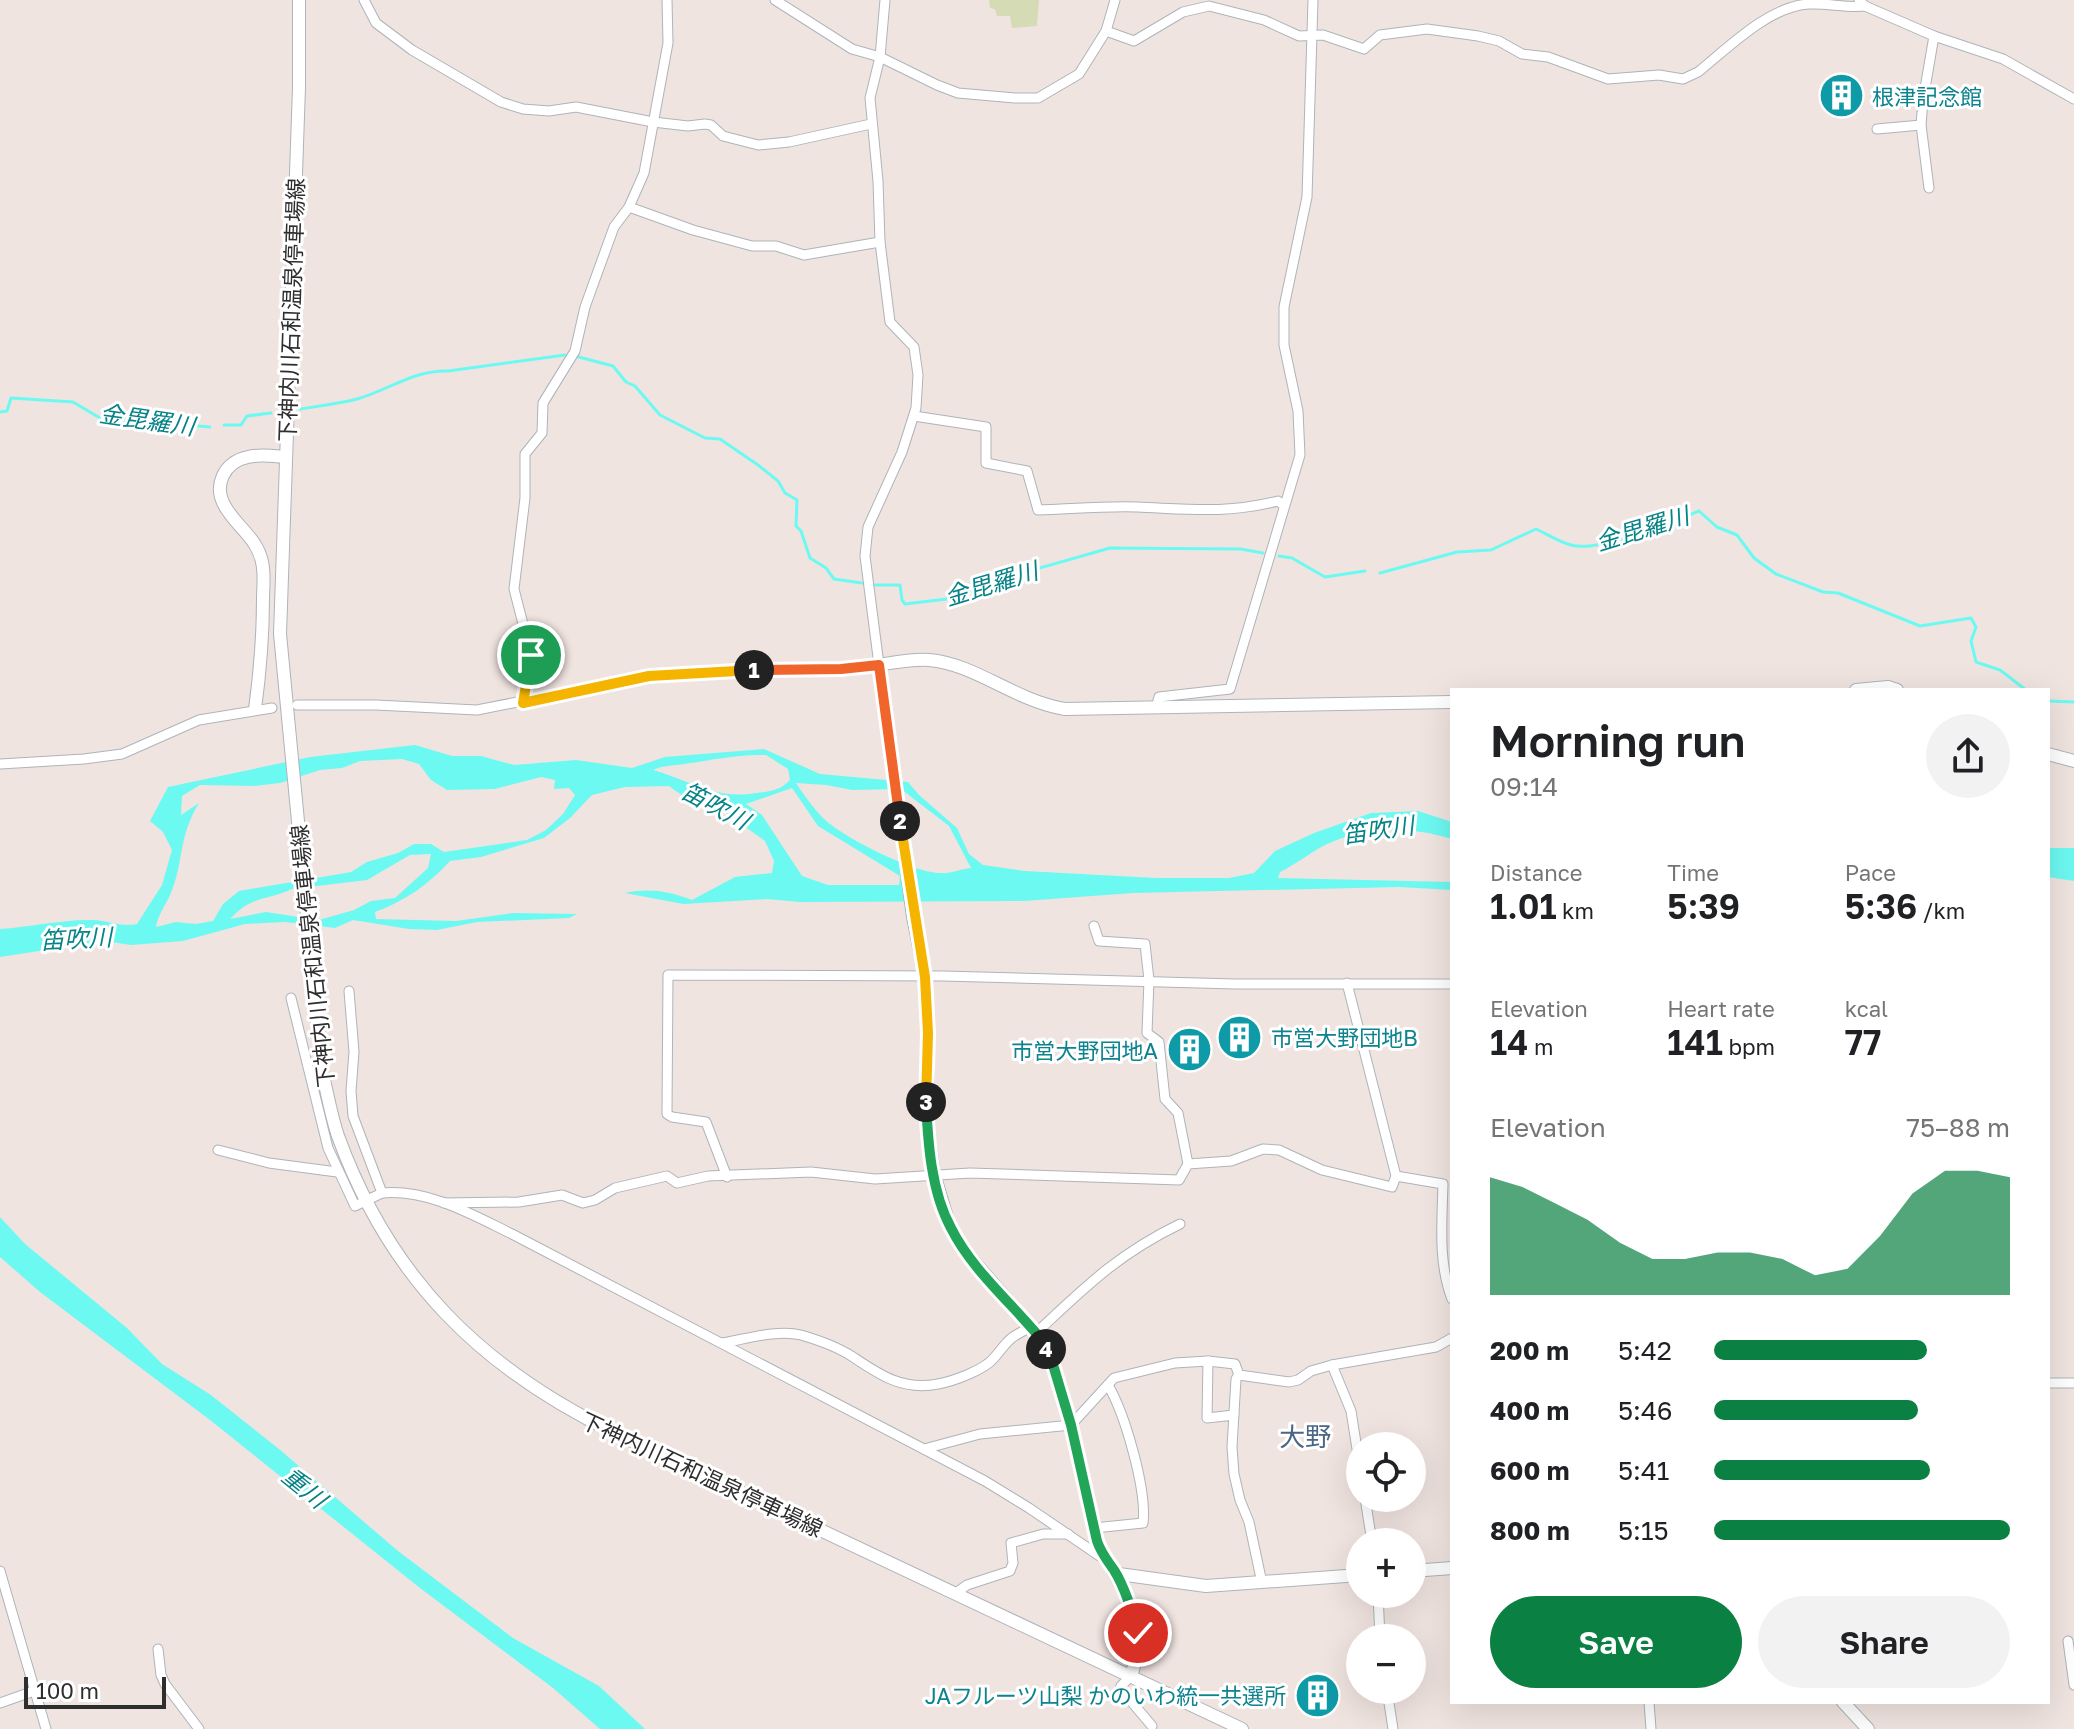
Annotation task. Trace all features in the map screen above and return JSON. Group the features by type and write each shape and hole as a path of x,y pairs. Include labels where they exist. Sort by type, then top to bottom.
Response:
{"main road":[{"name":"下神内川石和温泉停車場線","path":"300,0 280,634 322,1071 337,1134 387,1238 424,1289 484,1352 544,1397 1242,1729"},
{"path":"255,709 263,648 263,563 252,536 236,523 223,504 219,484 223,470 235,461 250,456 285,457"},
{"path":"1346,1576 1206,1586 1119,1574 1104,1559 1051,1358 1034,1330 963,1249 950,1227 934,1174 927,1126 925,977 913,917 879,665 911,660 952,664 1034,702 1065,709 1450,702"},
{"path":"2050,755 2074,761"},
{"path":"1426,1570 1450,1568"},
{"path":"1114,1570 1138,1633 1136,1661 1131,1676"},
{"path":"1845,1704 1868,1729"}],"street":[{"path":"364,0 376,23 412,50 501,102 523,109 590,109 653,122 711,125 723,136 758,145 789,142 871,124"},
{"path":"523,703 531,655 514,589 525,498 525,454 542,433 543,403 575,351 585,307 614,227 629,207 644,173 668,43 667,0"},
{"path":"775,0 852,49 880,57 958,93 1038,98 1079,74 1106,31 1115,0"},
{"path":"297,705 477,710 649,676 719,670 841,669 879,665 865,556 868,527 902,452 914,416 918,390 914,347 890,322 880,242 870,98 880,57 885,0"},
{"path":"1156,708 1159,697 1230,689 1300,455 1298,411 1284,345 1284,307 1307,197 1313,0"},
{"path":"1106,31 1134,41 1183,12 1209,6 1264,20 1299,36 1323,35 1364,49 1369,48 1380,35 1427,29 1499,41 1522,54 1548,57 1608,79 1659,75 1683,79 1698,72 1780,9 1809,4 1847,8 1862,3 1934,36 2003,59 2074,99"},
{"path":"1929,188 1921,125 1934,36"},
{"path":"1877,129 1921,125"},
{"path":"629,207 693,230 752,246 776,246 804,255 880,242"},
{"path":"914,416 986,427 986,463 1027,471 1038,510 1139,507 1223,511 1278,501 1283,505"},
{"path":"0,764 122,754 199,720 272,708"},
{"path":"444,1203 519,1202 562,1195 583,1203 615,1188 667,1176 677,1183 708,1176 811,1172 875,1179 934,1174 1179,1180 1188,1164 1178,1113 1165,1099 1159,1042 1147,1033 1149,980 1145,944 1099,941 1094,926"},
{"path":"727,1177 706,1122 667,1114 668,975 1149,980 1235,984 1450,984"},
{"path":"1188,1164 1231,1161 1263,1149 1279,1150 1322,1170 1392,1187 1396,1176 1347,983"},
{"path":"349,991 354,1052 353,1116 382,1193"},
{"path":"291,998 328,1148 355,1206 382,1193 407,1193 444,1203 512,1234 985,1481 1104,1559"},
{"path":"218,1150 269,1163 337,1172"},
{"path":"1396,1176 1443,1184 1443,1240 1446,1284 1450,1294"},
{"path":"720,1343 799,1335 851,1356 885,1379 937,1384 987,1364 995,1358 1002,1344 1034,1330 1127,1252 1180,1224"},
{"path":"1239,1375 1289,1382 1332,1365 1436,1347 1450,1339"},
{"path":"924,1449 980,1434 1071,1425 1114,1378 1148,1369 1208,1361 1235,1364 1239,1375"},
{"path":"1208,1361 1207,1418 1234,1415"},
{"path":"1332,1365 1351,1411 1354,1432"},
{"path":"1239,1375 1236,1379 1232,1447 1234,1474 1249,1522 1262,1583"},
{"path":"2050,1383 2074,1383"},
{"path":"1094,1528 1143,1523 1143,1494 1139,1475 1116,1398 1108,1385"},
{"path":"956,1593 967,1585 1010,1571 1013,1563 1011,1543 1043,1534 1068,1534"},
{"path":"0,1571 46,1729"},
{"path":"2068,1641 2074,1685"},
{"path":"158,1649 165,1684 199,1729"},
{"path":"1131,1676 1121,1686 1152,1726"},
{"path":"0,1703 34,1691"},
{"path":"1389,1704 1393,1729"},
{"path":"1649,1704 1651,1729"}],"green space":[{"path":"989,0 1039,0 1037,26 1012,28 1010,16 997,16 995,9 990,8"}],"water":[{"name":"笛吹川","path":"415,745 452,756 481,756 514,765 576,760 632,768 665,757 764,749 820,774 908,782 957,828 969,854 983,865 1025,871 1156,878 1229,878 1254,873 1275,851 1314,833 1371,813 1418,811 1450,821 1450,838 1403,830 1354,835 1317,849 1280,872 1278,878 1450,882 1450,890 1399,887 1133,893 1024,901 800,902 767,899 683,904 625,893 659,891 692,900 735,877 772,873 774,861 765,841 723,811 694,804 669,786 625,787 592,795 570,818 544,838 481,857 450,861 416,891 375,912 376,919 456,921 514,913 577,914 569,918 477,922 437,930 353,920 335,928 285,922 245,924 183,941 131,945 104,941 0,957 0,929 83,920 137,924 162,885 172,850 163,832 150,821 168,787 310,757","holes":["766,755 788,769 790,780 770,791 741,794 715,792 653,770 664,766","402,759 419,764 431,780 447,790 495,789 541,777 555,780 554,789 569,788 575,795 563,814 546,830 527,840 444,852 431,844 414,844 398,853 367,862 351,872 239,891 223,904 213,921 196,924 176,922 156,927 171,893 184,838 199,803 181,815 182,796 200,785 280,783 360,761","796,783 852,790 901,789 949,826 971,868 944,873 928,871 879,853 832,826","792,788 818,826 900,876 899,885 828,885 802,876 762,815 746,804","431,854 428,868 395,898 371,901 354,910 319,920 266,912 230,919 252,902 292,889 367,880 410,855"]},
{"path":"2050,848 2074,848 2074,881 2050,877"},
{"name":"重川","path":"0,1217 25,1244 127,1328 162,1364 211,1395 398,1551 513,1638 599,1686 645,1729 600,1729 553,1688 420,1588 210,1420 40,1292 0,1257"}],"waterway":[{"name":"金毘羅川","path":"300,409 357,399 424,374 565,355"},
{"name":"金毘羅川","path":"575,356 613,366 660,415 705,438 720,439 758,465 778,481 785,493 797,500 796,526 801,531 810,558 826,568 834,579 862,583"},
{"name":"金毘羅川","path":"0,412 7,411 11,398 73,402 100,418 210,427"},
{"name":"金毘羅川","path":"224,425 241,425 247,416 271,413"},
{"name":"金毘羅川","path":"1380,573 1457,552 1491,550 1536,529 1571,545 1599,545 1699,511 1717,527 1737,535 1754,558 1776,574 1823,592 1838,593 1920,626 1971,618 1976,627 1971,641 1976,662 2000,670 2023,688"},
{"name":"金毘羅川","path":"875,585 900,585 905,604 955,598 994,581 1110,548 1241,549 1263,553"},
{"name":"金毘羅川","path":"1279,556 1292,558 1325,577 1365,571"},
{"name":"金毘羅川","path":"2050,701 2074,702"}],"place":[{"name":"根津記念館","path":"1841,96"},
{"name":"市営大野団地B","path":"1240,1037"},
{"name":"市営大野団地A","path":"1189,1050"},
{"name":"JAフルーツ山梨 かのいわ統一共選所","path":"1317,1695"}],"district":[{"name":"大野","path":"1305,1436"}],"route":[{"path":"531,655 523,703 649,676 685,672 841,669 879,665 913,917 925,977 927,1126 943,1209 963,1249 1036,1333 1051,1358 1071,1425 1097,1541 1104,1559 1114,1570 1138,1633"}]}
